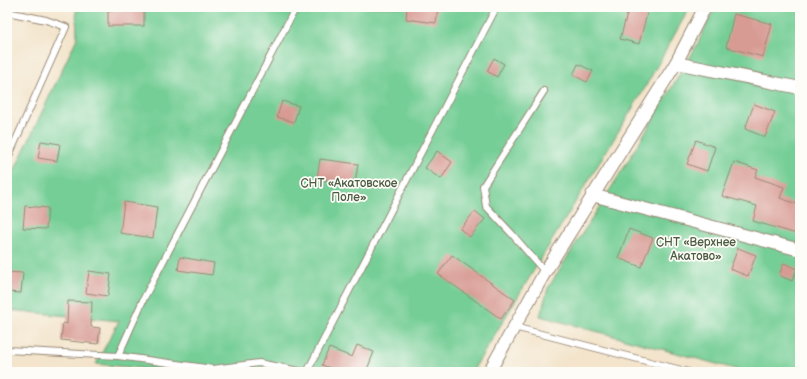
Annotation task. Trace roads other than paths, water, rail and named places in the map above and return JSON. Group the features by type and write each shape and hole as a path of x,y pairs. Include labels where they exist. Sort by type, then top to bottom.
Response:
{"street":[{"path":"489,372 545,272 676,63 705,7"},
{"path":"676,63 800,88"},
{"path":"592,195 800,250"}],"lane":[{"path":"118,356 144,298 296,7"},
{"path":"307,372 496,8"},
{"path":"7,12 46,20 66,26 7,160"},
{"path":"544,91 483,186 486,206 545,272"},
{"path":"514,327 689,372"},
{"path":"7,350 118,356 213,369 259,363 304,372"}],"park label":[{"name":"СНТ «Акатовское Поле»","path":"349,190"},
{"name":"СНТ «Верхнее Акатово»","path":"696,249"}]}
